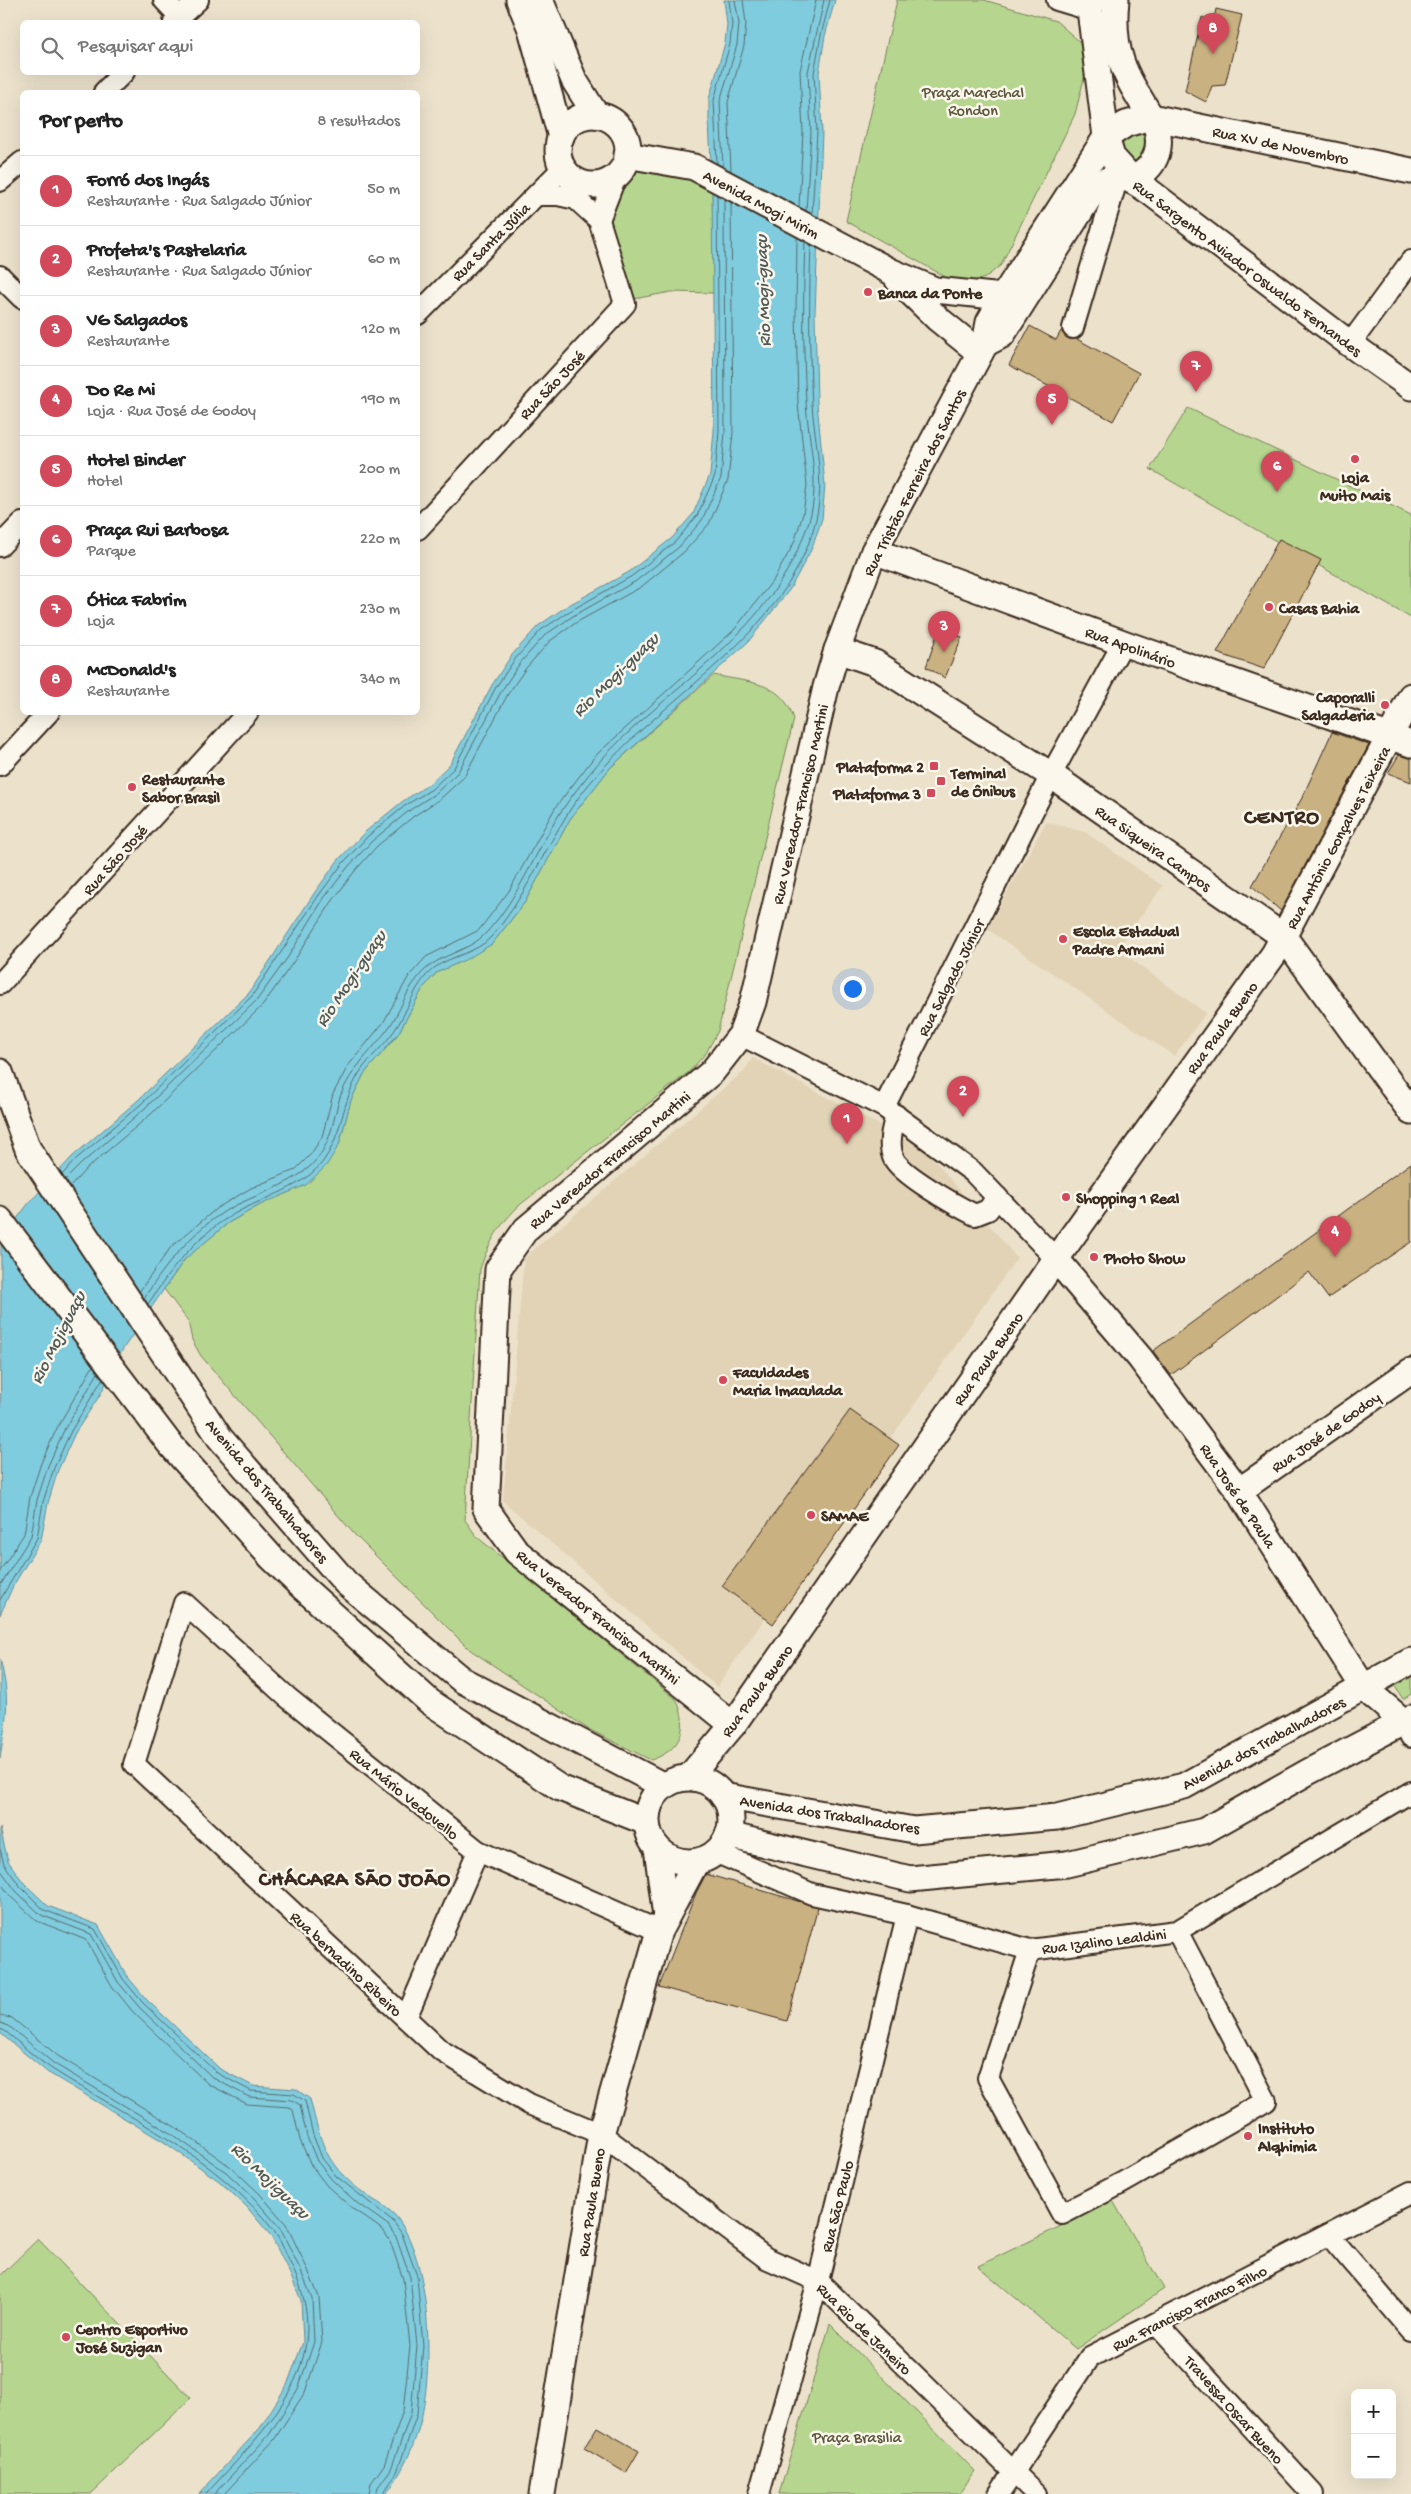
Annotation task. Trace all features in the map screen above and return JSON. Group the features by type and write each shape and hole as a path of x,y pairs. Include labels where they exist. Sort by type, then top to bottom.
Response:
{"main road":[{"path":"519,0 531,29 560,136 558,147 563,168 576,180 594,185 606,182 622,166 627,144 620,128 607,118 596,115 585,116 575,120 560,136"},
{"path":"540,0 574,80 596,115"},
{"path":"1091,5 1106,137 1112,157 1125,178 1147,170 1157,155 1159,135 1151,117 1123,71 1116,39 1116,0"},
{"path":"982,349 989,322 1003,297 1106,137 1126,124 1151,117"},
{"name":"Rua XV de Novembro","path":"1151,117 1411,171"},
{"name":"Avenida Mogi Mirim","path":"622,166 694,167 890,271 935,290 1003,297"},
{"name":"Rua Sargento Aviador Oswaldo Fernandes","path":"982,349 1002,335 1097,185 1108,178 1125,178 1411,387"},
{"name":"Avenida Mogi Mirim","path":"890,271 938,319 982,349"},
{"name":"Rua Tristão Ferreira dos Santos","path":"837,650 874,551 982,349"},
{"name":"Rua Apolinário","path":"874,551 1122,643 1400,741"},
{"name":"Rua Siqueira Campos","path":"837,650 874,664 1051,775 1284,937 1411,1112"},
{"name":"Rua Vereador Francisco Martini","path":"733,1726 517,1552 486,1509 498,1268 526,1229 712,1072 740,1035 753,1002 837,650"},
{"name":"Rua Antônio Gonçalves Teixeira","path":"1284,937 1400,741 1411,696"},
{"name":"Rua Paula Bueno","path":"689,1778 733,1726 1056,1259 1284,937"},
{"name":"Avenida dos Trabalhadores","path":"0,1072 28,1149 220,1438 346,1583 462,1680 664,1786"},
{"path":"0,1220 169,1443 271,1557 430,1702 560,1788 646,1822 648,1808 654,1795 676,1779 702,1780 714,1786 723,1796"},
{"name":"Rua José de Paula","path":"1056,1259 1140,1358 1239,1491 1364,1688 1409,1726"},
{"name":"Rua José de Godoy","path":"1239,1491 1411,1371"},
{"name":"Avenida dos Trabalhadores","path":"723,1796 914,1830 1057,1817 1184,1786 1411,1661"},
{"path":"657,1848 675,1860 713,1850 910,1879 1067,1864 1204,1831 1308,1772 1409,1726"},
{"name":"Rua Paula Bueno","path":"542,2494 601,2134 663,1924 731,1821 729,1808 723,1796"},
{"name":"Rua Paula Bueno","path":"646,1822 649,1836 657,1848 663,1924"}],"street":[{"path":"164,0 177,20 198,0"},
{"path":"1057,0 1091,5"},
{"path":"106,90 121,75"},
{"path":"0,181 20,164"},
{"path":"536,195 558,195 576,199 599,220 622,166"},
{"name":"Rua Santa Júlia","path":"420,308 563,168"},
{"path":"1073,328 1125,178"},
{"name":"Rua São José","path":"420,527 625,304 599,220"},
{"path":"1350,344 1411,261"},
{"path":"0,276 20,296"},
{"path":"0,546 20,525"},
{"name":"Rua Salgado Júnior","path":"997,1197 988,1210 975,1215 955,1205 918,1181 893,1159 890,1138 890,1111 1051,775 1122,643"},
{"path":"0,765 46,715"},
{"name":"Rua São José","path":"0,984 245,715"},
{"path":"740,1035 890,1111 973,1172 1056,1259"},
{"name":"Rua Mário Vedovello","path":"184,1603 287,1697 478,1851 663,1924"},
{"name":"Rua bernadino Ribeiro","path":"184,1603 134,1764 440,2050 521,2099 601,2134"},
{"name":"Rua Izalino Lealdini","path":"713,1850 812,1894 907,1916 1030,1950 1177,1931 1411,1792"},
{"path":"406,2018 478,1851"},
{"name":"Rua São Paulo","path":"759,2494 818,2281 907,1916"},
{"path":"1030,1950 988,2078 1062,2214 1122,2183 1266,2101 1177,1931"},
{"name":"Rua Rio de Janeiro","path":"601,2134 766,2258 818,2281 1036,2494"},
{"name":"Rua Francisco Franco Filho","path":"999,2494 1090,2357 1411,2192"},
{"path":"1329,2235 1411,2331"},
{"name":"Travessa Oscar Bueno","path":"1157,2324 1313,2494"}],"shaded area":[{"name":"Escola Estadual Padre Armani","path":"1046,822 1085,832 1163,886 1117,949 1206,1013 1174,1056 987,929"},
{"name":"Faculdades Maria Imaculada","path":"753,1058 926,1150 1017,1258 717,1687 503,1501 524,1258 743,1072"}],"green space":[{"name":"Praça Marechal Rondon","path":"897,0 984,0 1056,21 1081,43 1086,71 1075,114 1001,265 985,278 960,285 846,221"},
{"path":"1152,127 1136,175 1112,135"},
{"path":"631,168 712,183 714,293 671,292 628,300 605,221 622,177"},
{"path":"1188,408 1411,515 1411,618 1150,469"},
{"path":"714,675 751,682 772,690 789,706 794,719 718,1031 706,1053 690,1071 521,1204 501,1226 492,1241 480,1269 465,1520 477,1537 676,1699 682,1719 680,1737 670,1750 651,1760 588,1729 469,1649 354,1534 201,1356 192,1340 188,1321 164,1289 185,1259 228,1223 260,1205 339,1145 351,1100 364,1074 398,1034 423,988 436,973 492,944 525,902 570,819 610,768"},
{"path":"1411,1676 1411,1694 1403,1699 1394,1685"},
{"path":"1113,2201 1164,2289 1076,2349 978,2266"},
{"name":"Centro Esportivo José Suzigan","path":"38,2239 191,2398 91,2494 0,2494 0,2276"},
{"name":"Praça Brasilia","path":"830,2324 975,2471 959,2494 779,2494"}],"water":[{"path":"724,0 835,0 825,36 819,73 822,132 815,313 817,403 825,485 822,519 811,550 790,589 748,642 610,768 570,819 525,902 492,944 469,958 436,973 423,988 398,1034 364,1074 351,1100 339,1145 326,1166 306,1185 260,1205 228,1223 184,1260 123,1349 100,1395 75,1433 58,1470 48,1503 41,1540 13,1586 0,1615 1,1240 28,1204 73,1156 137,1101 249,993 315,892 339,859 365,832 403,801 428,785 450,764 492,685 511,656 538,626 567,606 629,572 672,538 693,514 710,475 714,431 712,183 709,99 725,43 727,24"},
{"path":"0,1659 5,1686 6,1720 0,1759"},
{"name":"Rio Mojiguaçu","path":"0,1828 8,1861 24,1883 48,1906 98,1925 127,1976 147,2000 220,2069 253,2086 296,2089 310,2099 322,2141 333,2163 352,2183 387,2208 398,2219 409,2238 423,2287 428,2342 428,2368 422,2415 416,2436 403,2467 386,2494 199,2494 260,2428 287,2385 303,2342 301,2300 271,2236 246,2206 219,2181 164,2142 47,2072 0,2033"}],"building":[{"path":"1216,9 1242,15 1225,85 1212,86 1206,102 1185,91 1202,17 1213,23"},
{"path":"1030,326 1056,340 1061,331 1069,339 1077,339 1139,373 1113,421 1009,365"},
{"name":"Casas Bahia","path":"1279,539 1321,560 1264,669 1217,653"},
{"path":"939,629 962,637 945,678 926,667"},
{"path":"1332,732 1369,745 1281,911 1252,886 1302,798"},
{"path":"1399,755 1411,758 1411,782 1388,773"},
{"path":"1411,1163 1411,1242 1328,1298 1309,1272 1171,1375 1153,1351"},
{"name":"SAMAE","path":"850,1410 899,1445 773,1624 722,1586"},
{"path":"706,1874 818,1907 787,2021 659,1987 696,1893"},
{"path":"597,2427 639,2451 626,2473 584,2448"}],"place":[{"name":"McDonald's","path":"1213,54"},
{"name":"Banca da Ponte","path":"868,292"},
{"name":"Ótica Fabrim","path":"1196,392"},
{"name":"Hotel Binder","path":"1052,425"},
{"name":"Loja Muito Mais","path":"1355,459"},
{"name":"Praça Rui Barbosa","path":"1277,492"},
{"name":"Casas Bahia","path":"1269,607"},
{"name":"VG Salgados","path":"944,652"},
{"name":"Caporalli Salgaderia","path":"1385,705"},
{"name":"Plataforma 2","path":"934,766"},
{"name":"Terminal de Ônibus","path":"941,781"},
{"name":"Restaurante Sabor Brasil","path":"132,787"},
{"name":"Plataforma 3","path":"931,793"},
{"name":"Escola Estadual Padre Armani","path":"1063,939"},
{"name":"Profeta's Pastelaria","path":"963,1117"},
{"name":"Forró dos Ingás","path":"847,1144"},
{"name":"Shopping 1 Real","path":"1066,1197"},
{"name":"Photo Show","path":"1094,1257"},
{"name":"Do Re Mi","path":"1335,1257"},
{"name":"Faculdades Maria Imaculada","path":"723,1380"},
{"name":"SAMAE","path":"811,1515"},
{"name":"Instituto Alqhimia","path":"1248,2136"},
{"name":"Centro Esportivo José Suzigan","path":"66,2337"}],"district":[{"name":"CENTRO","path":"1282,816"},
{"name":"CHÁCARA SÃO JOÃO","path":"355,1878"}],"water label":[{"name":"Rio Mogi-guaçu","path":"762,291"},
{"name":"Rio Mogi-guaçu","path":"615,674"},
{"name":"Rio Mogi-guaçu","path":"350,978"}]}
